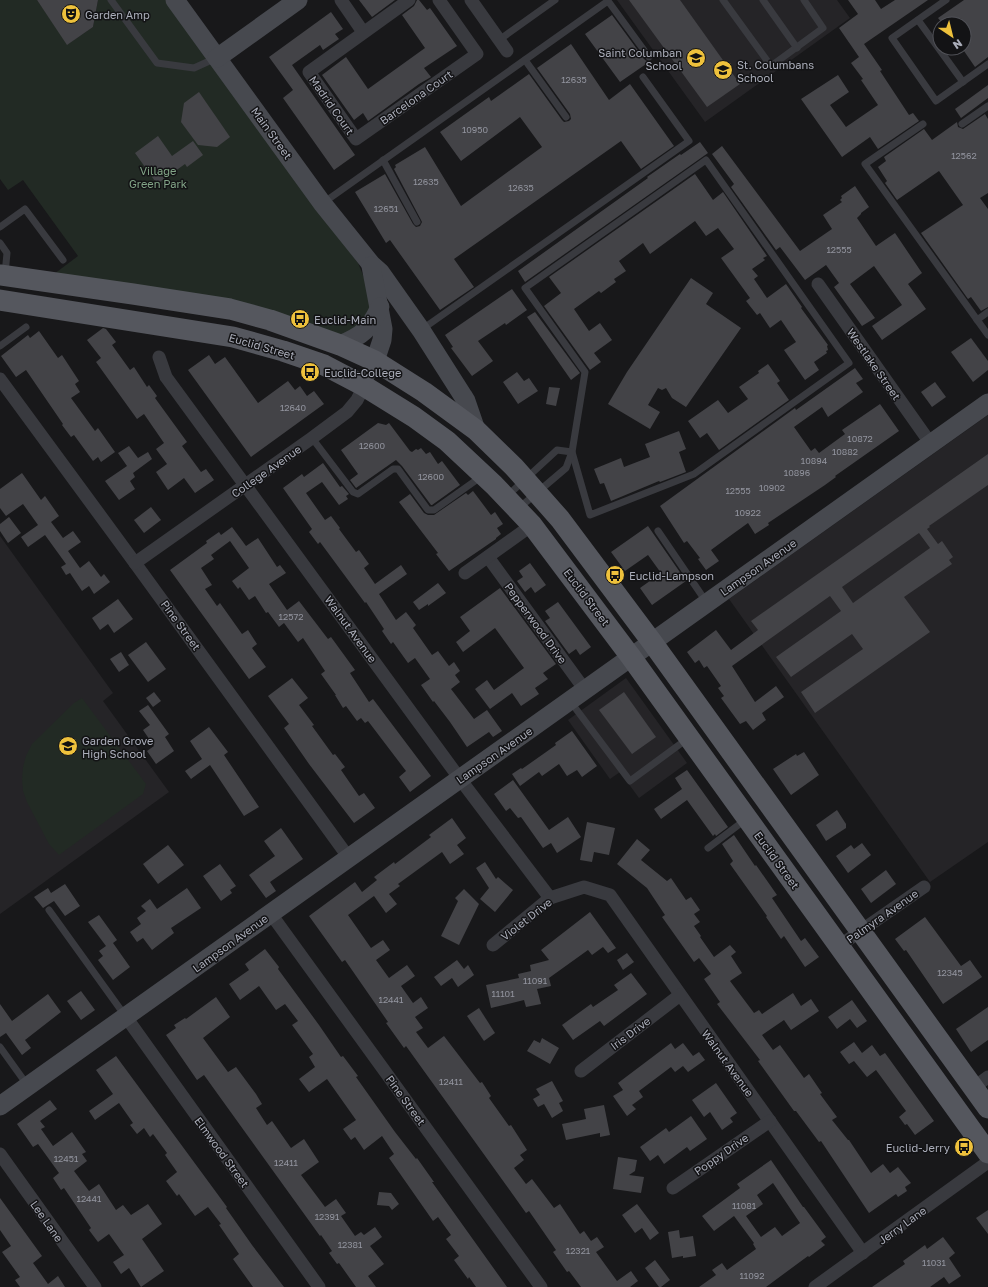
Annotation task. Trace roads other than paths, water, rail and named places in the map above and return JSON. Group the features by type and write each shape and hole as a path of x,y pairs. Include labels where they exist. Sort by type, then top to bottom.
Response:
{"main road":[{"path":"3,276 230,309 270,320 340,345 374,361 424,392 476,430 495,447 531,485 560,519 652,642 860,931 981,1082 988,1108"},
{"name":"Euclid Street","path":"0,300 233,337 283,351 324,365 364,386 414,417 447,441 484,475 532,525 631,657 988,1154"}],"street":[{"name":"Main Street","path":"175,0 322,203 371,264 380,272 421,330 466,402 476,430"},
{"path":"217,58 298,0"},
{"path":"341,0 363,32 409,0"},
{"name":"Barcelona Court","path":"356,139 476,54 439,0"},
{"path":"471,0 507,50"},
{"name":"Madrid Court","path":"356,139 309,72 363,32"},
{"name":"Main Street","path":"371,264 383,329 382,340 374,361"},
{"name":"Westlake Street","path":"818,284 931,444"},
{"path":"340,345 360,336 372,324 380,307"},
{"name":"Walnut Avenue","path":"159,357 166,376 460,779 550,898"},
{"name":"College Avenue","path":"136,563 347,412 357,400 374,361"},
{"name":"Pine Street","path":"0,380 136,563 349,858"},
{"name":"Lampson Avenue","path":"0,1106 988,403"},
{"path":"465,573 532,525"},
{"name":"Pepperwood Drive","path":"488,557 578,695"},
{"name":"Walnut Avenue","path":"584,887 610,895 863,1253"},
{"name":"Violet Drive","path":"493,945 550,898 584,887"},
{"name":"Palmyra Avenue","path":"839,946 924,887"},
{"name":"Pine Street","path":"271,914 541,1287"},
{"name":"Iris Drive","path":"581,1071 680,995"},
{"name":"Elmwood Street","path":"126,1017 319,1287"},
{"name":"Poppy Drive","path":"673,1188 770,1121"},
{"name":"Lee Lane","path":"0,1154 95,1287"},
{"name":"Jerry Lane","path":"816,1287 988,1162"}],"lane":[{"path":"111,0 157,63 194,68 217,58"},
{"path":"499,40 555,0"},
{"path":"723,0 771,66 798,48 823,28 804,0"},
{"path":"763,0 798,48"},
{"path":"946,0 892,38 936,100 988,64"},
{"path":"322,203 608,1 649,57"},
{"path":"918,20 966,80"},
{"path":"525,60 566,117"},
{"path":"421,330 689,141 643,77"},
{"path":"962,124 988,106"},
{"path":"924,124 865,164 988,335"},
{"path":"383,160 417,222"},
{"path":"512,503 531,485 566,468 572,452 585,372 525,288 706,160 849,363 694,474 590,515 572,452"},
{"path":"0,227 25,209 63,260"},
{"path":"0,243 7,253 3,276"},
{"path":"977,320 988,312"},
{"path":"0,346 26,327"},
{"path":"312,438 353,492 358,494 393,469 398,470 428,510 434,510 484,475"},
{"path":"512,503 531,485 557,450 572,452"},
{"path":"658,531 707,603"},
{"path":"578,695 630,781 689,738"},
{"path":"708,848 747,819"},
{"path":"49,910 126,1017"},
{"path":"0,1047 28,1086"}],"place":[{"name":"Garden Amp","path":"71,14"},
{"name":"Saint Columban School","path":"696,58"},
{"name":"St. Columbans School","path":"723,70"},
{"name":"Euclid-Main","path":"300,319"},
{"name":"Euclid-College","path":"310,372"},
{"name":"Euclid-Lampson","path":"615,575"},
{"name":"Garden Grove High School","path":"68,746"},
{"name":"Euclid-Jerry","path":"964,1147"}],"park label":[{"name":"Village Green Park","path":"158,176"}]}
